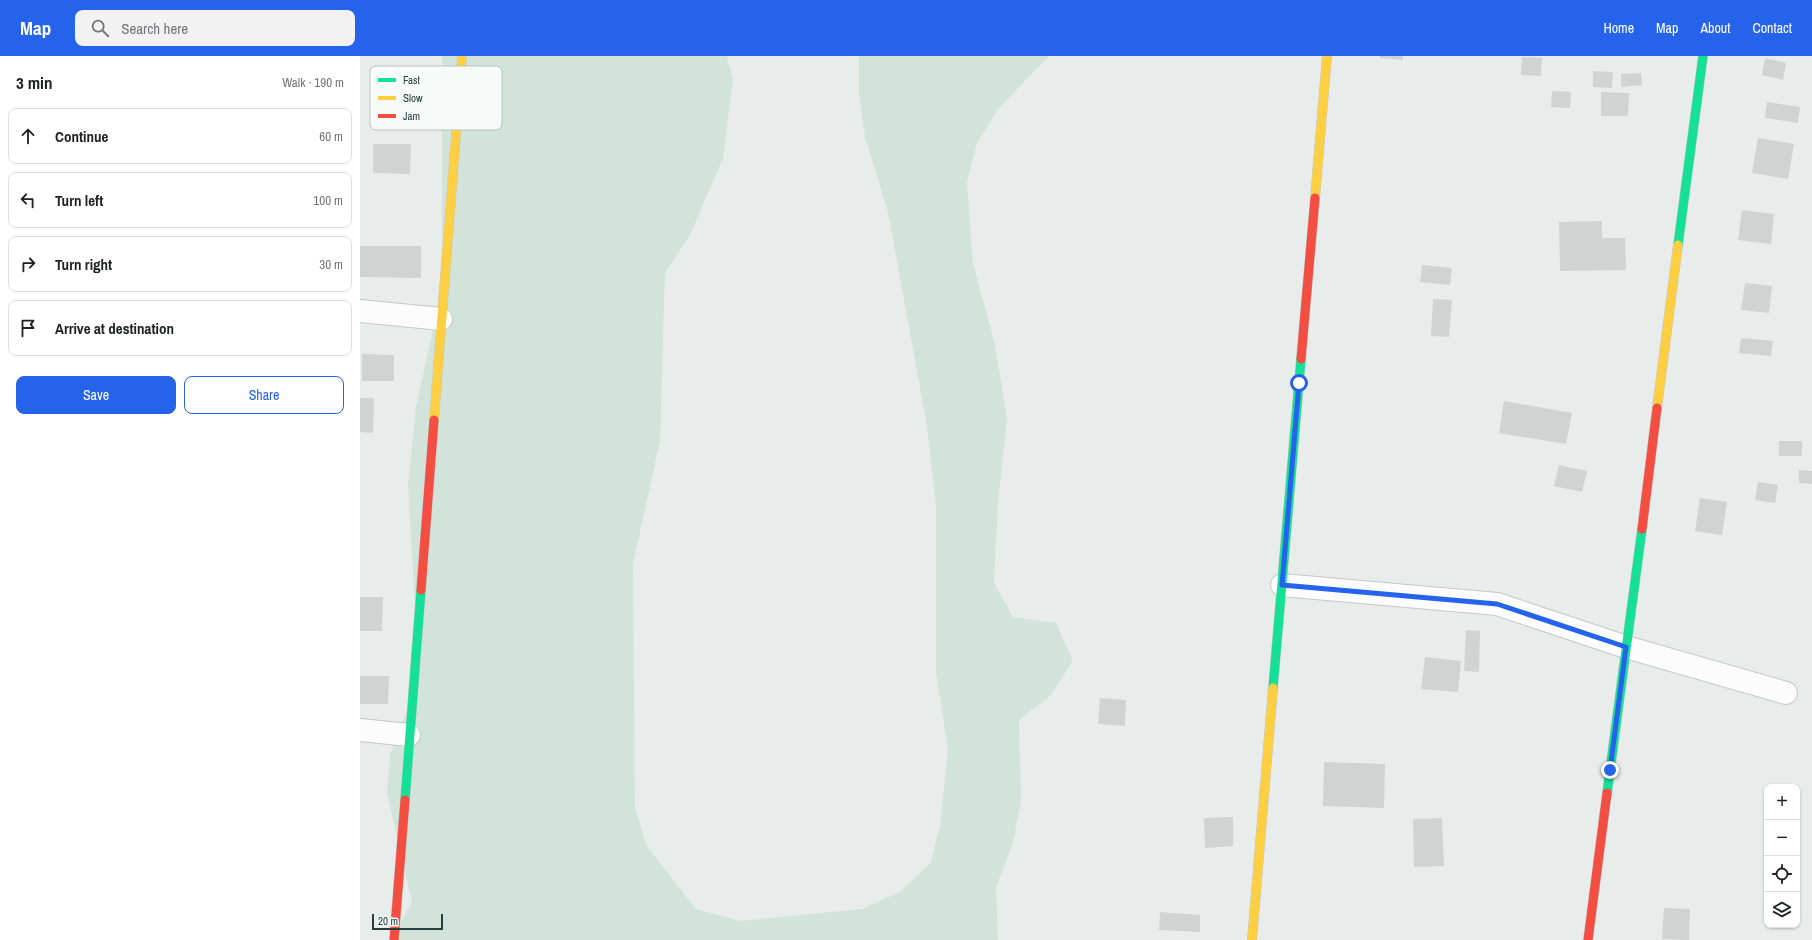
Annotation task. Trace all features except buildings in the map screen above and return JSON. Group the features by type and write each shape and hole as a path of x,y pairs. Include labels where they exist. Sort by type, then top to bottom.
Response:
{"street":[{"path":"461,66 462,56"},
{"path":"1252,940 1327,56"},
{"path":"1588,940 1703,56"},
{"path":"394,940 456,130"},
{"path":"360,311 441,319"},
{"path":"1282,585 1497,604 1626,647 1786,693"},
{"path":"360,730 410,735"}],"green space":[{"path":"442,56 727,56 733,80 723,158 690,235 665,273 660,441 633,564 635,806 646,845 696,909 740,921 862,909 900,892 931,862 940,825 948,749 936,673 936,506 927,426 888,212 865,137 859,94 859,56 1049,56 998,109 977,143 967,183 973,264 994,340 1007,418 998,503 994,583 1013,617 1056,623 1073,661 1050,696 1019,720 1021,801 1013,843 996,887 998,940 393,940 394,934 412,902 387,793 390,755 419,678 408,485 416,407 442,288 442,130 502,130 502,66 442,66"}],"traffic: fast":[{"path":"1678,245 1703,56"},
{"path":"1273,688 1301,359"},
{"path":"1607,793 1642,529"},
{"path":"405,800 421,590"}],"traffic: slow":[{"path":"461,66 462,56"},
{"path":"1315,198 1327,56"},
{"path":"434,420 456,130"},
{"path":"1657,408 1678,245"},
{"path":"1252,940 1273,688"}],"traffic: jam":[{"path":"1301,359 1315,198"},
{"path":"1642,529 1657,408"},
{"path":"421,590 434,420"},
{"path":"1588,940 1607,793"},
{"path":"394,940 405,800"}],"route":[{"path":"1299,383 1282,585 1497,604 1626,647 1610,770"}]}
